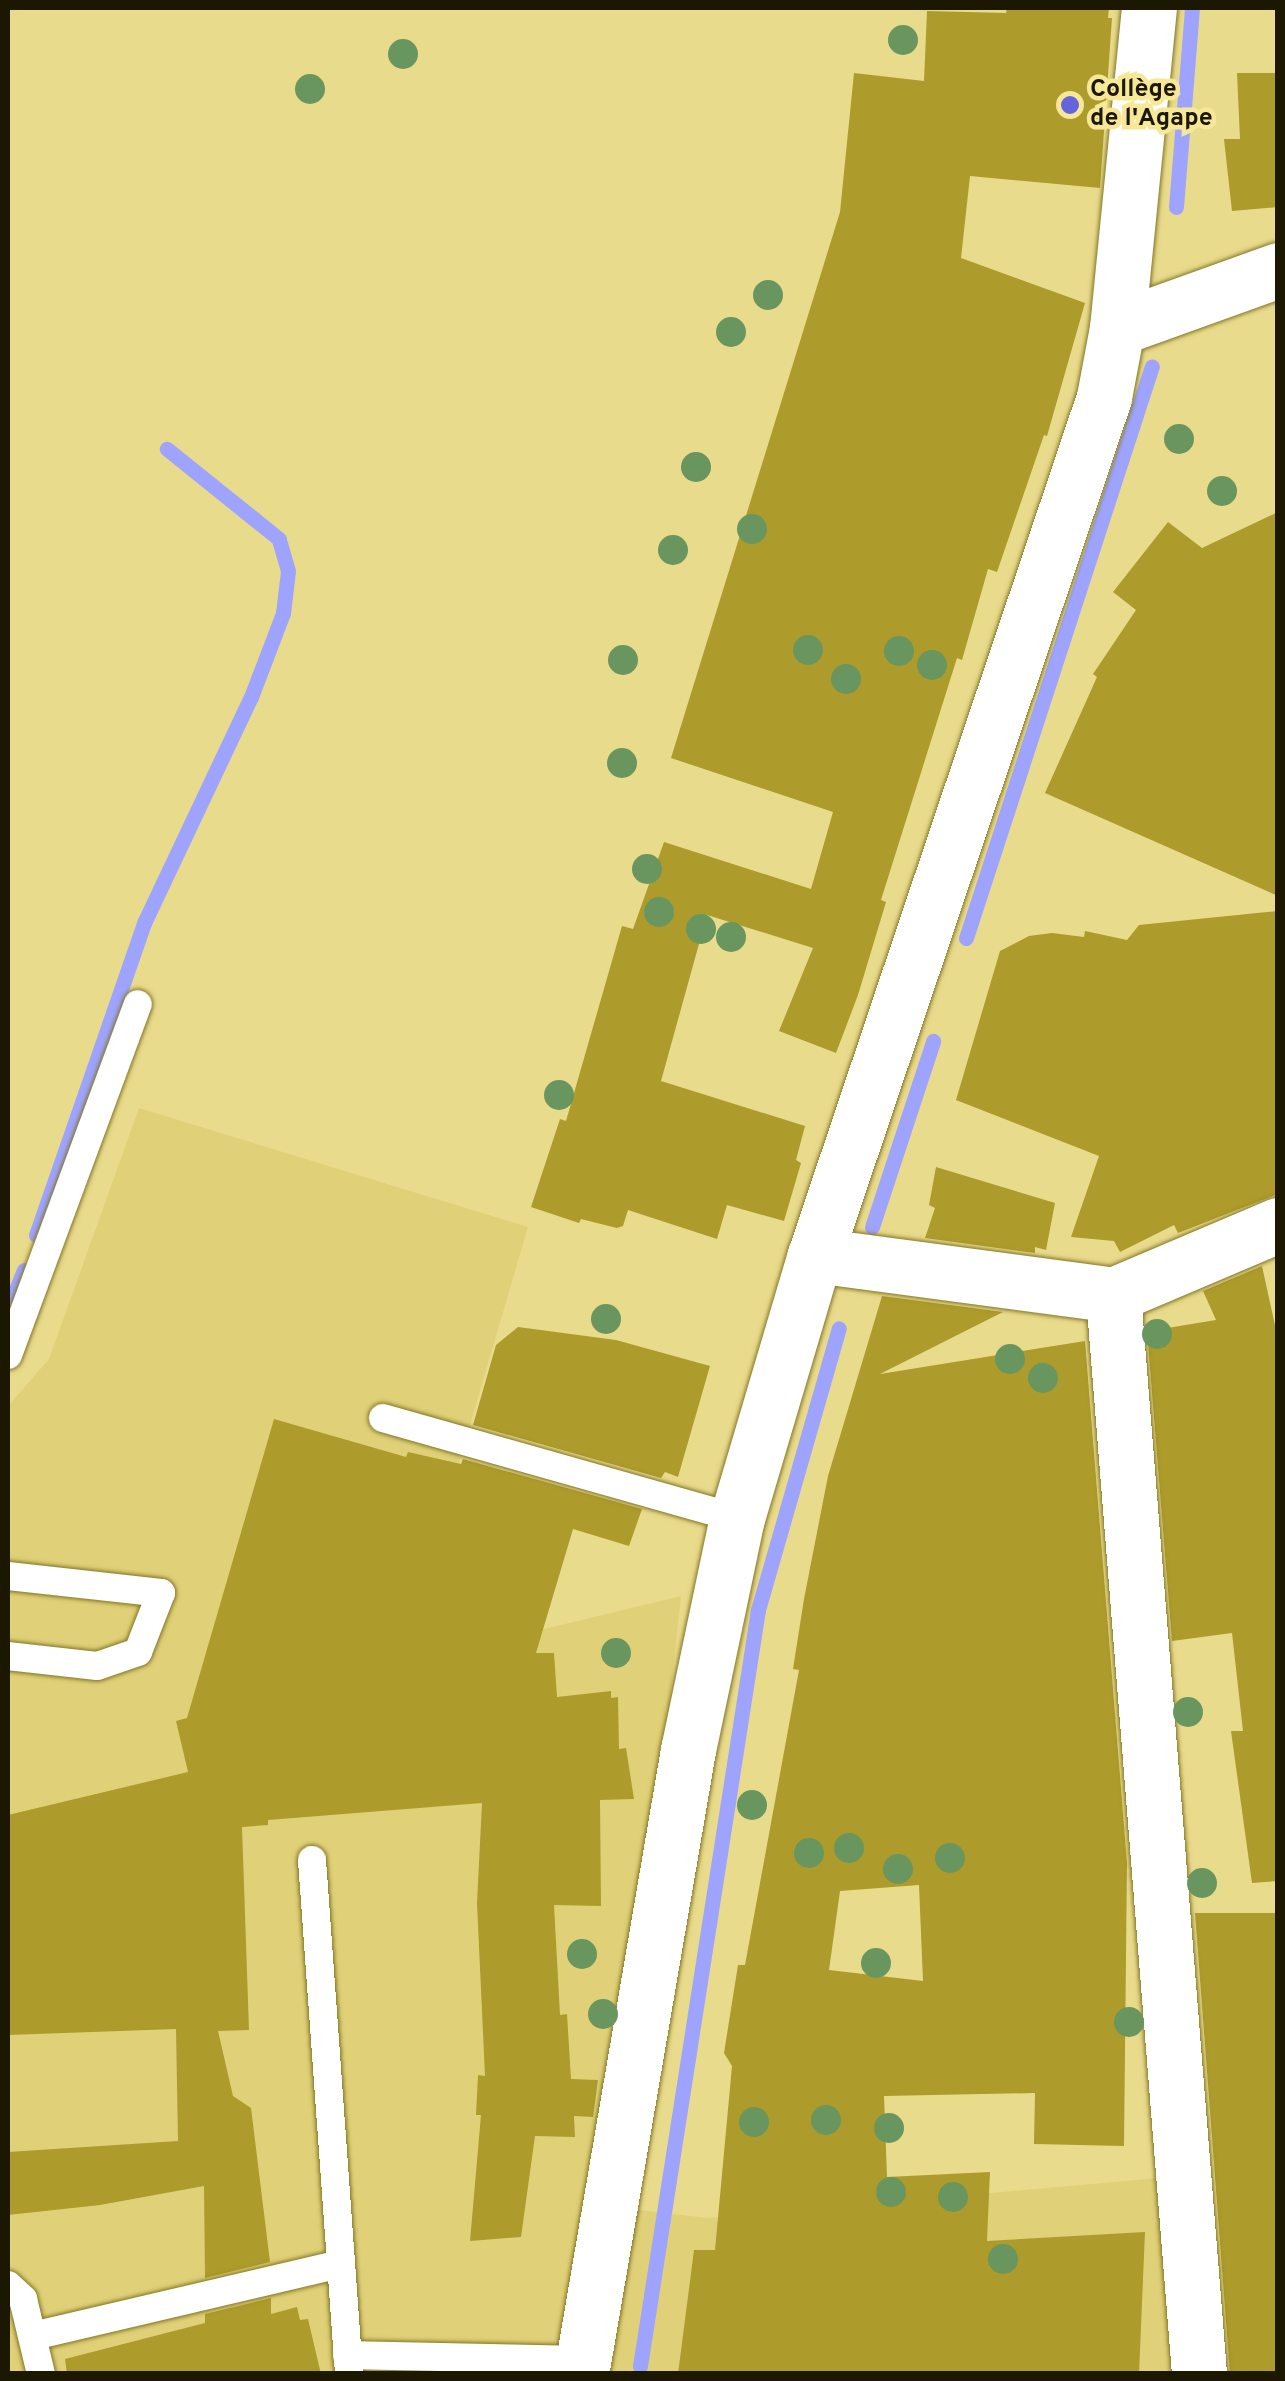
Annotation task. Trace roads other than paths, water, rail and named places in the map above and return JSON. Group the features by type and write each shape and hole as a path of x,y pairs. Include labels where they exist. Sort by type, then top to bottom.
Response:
{"street":[{"path":"582,2367 688,1750 737,1518 816,1256 1078,484 1104,397 1117,328 1149,8"},
{"path":"1117,328 1278,270"},
{"path":"816,1256 1112,1295 1278,1225"},
{"path":"1112,1295 1199,2374"}],"lane":[{"path":"8,1354 138,1004"},
{"path":"383,1418 737,1518"},
{"path":"8,1576 161,1593 138,1652 96,1666 8,1656"},
{"path":"312,1860 348,2364 582,2367"},
{"path":"33,2336 339,2264"},
{"path":"8,2285 23,2299 41,2374"}],"waterway":[{"path":"1176,207 1192,8"},
{"path":"966,938 1152,366"},
{"path":"36,1235 144,923 251,697 283,613 288,571 279,539 167,449"},
{"path":"872,1227 933,1041"},
{"path":"8,1309 24,1270"},
{"path":"640,2366 758,1610 839,1328"}],"place":[{"name":"Collège de l'Agape","path":"1070,105"}]}
